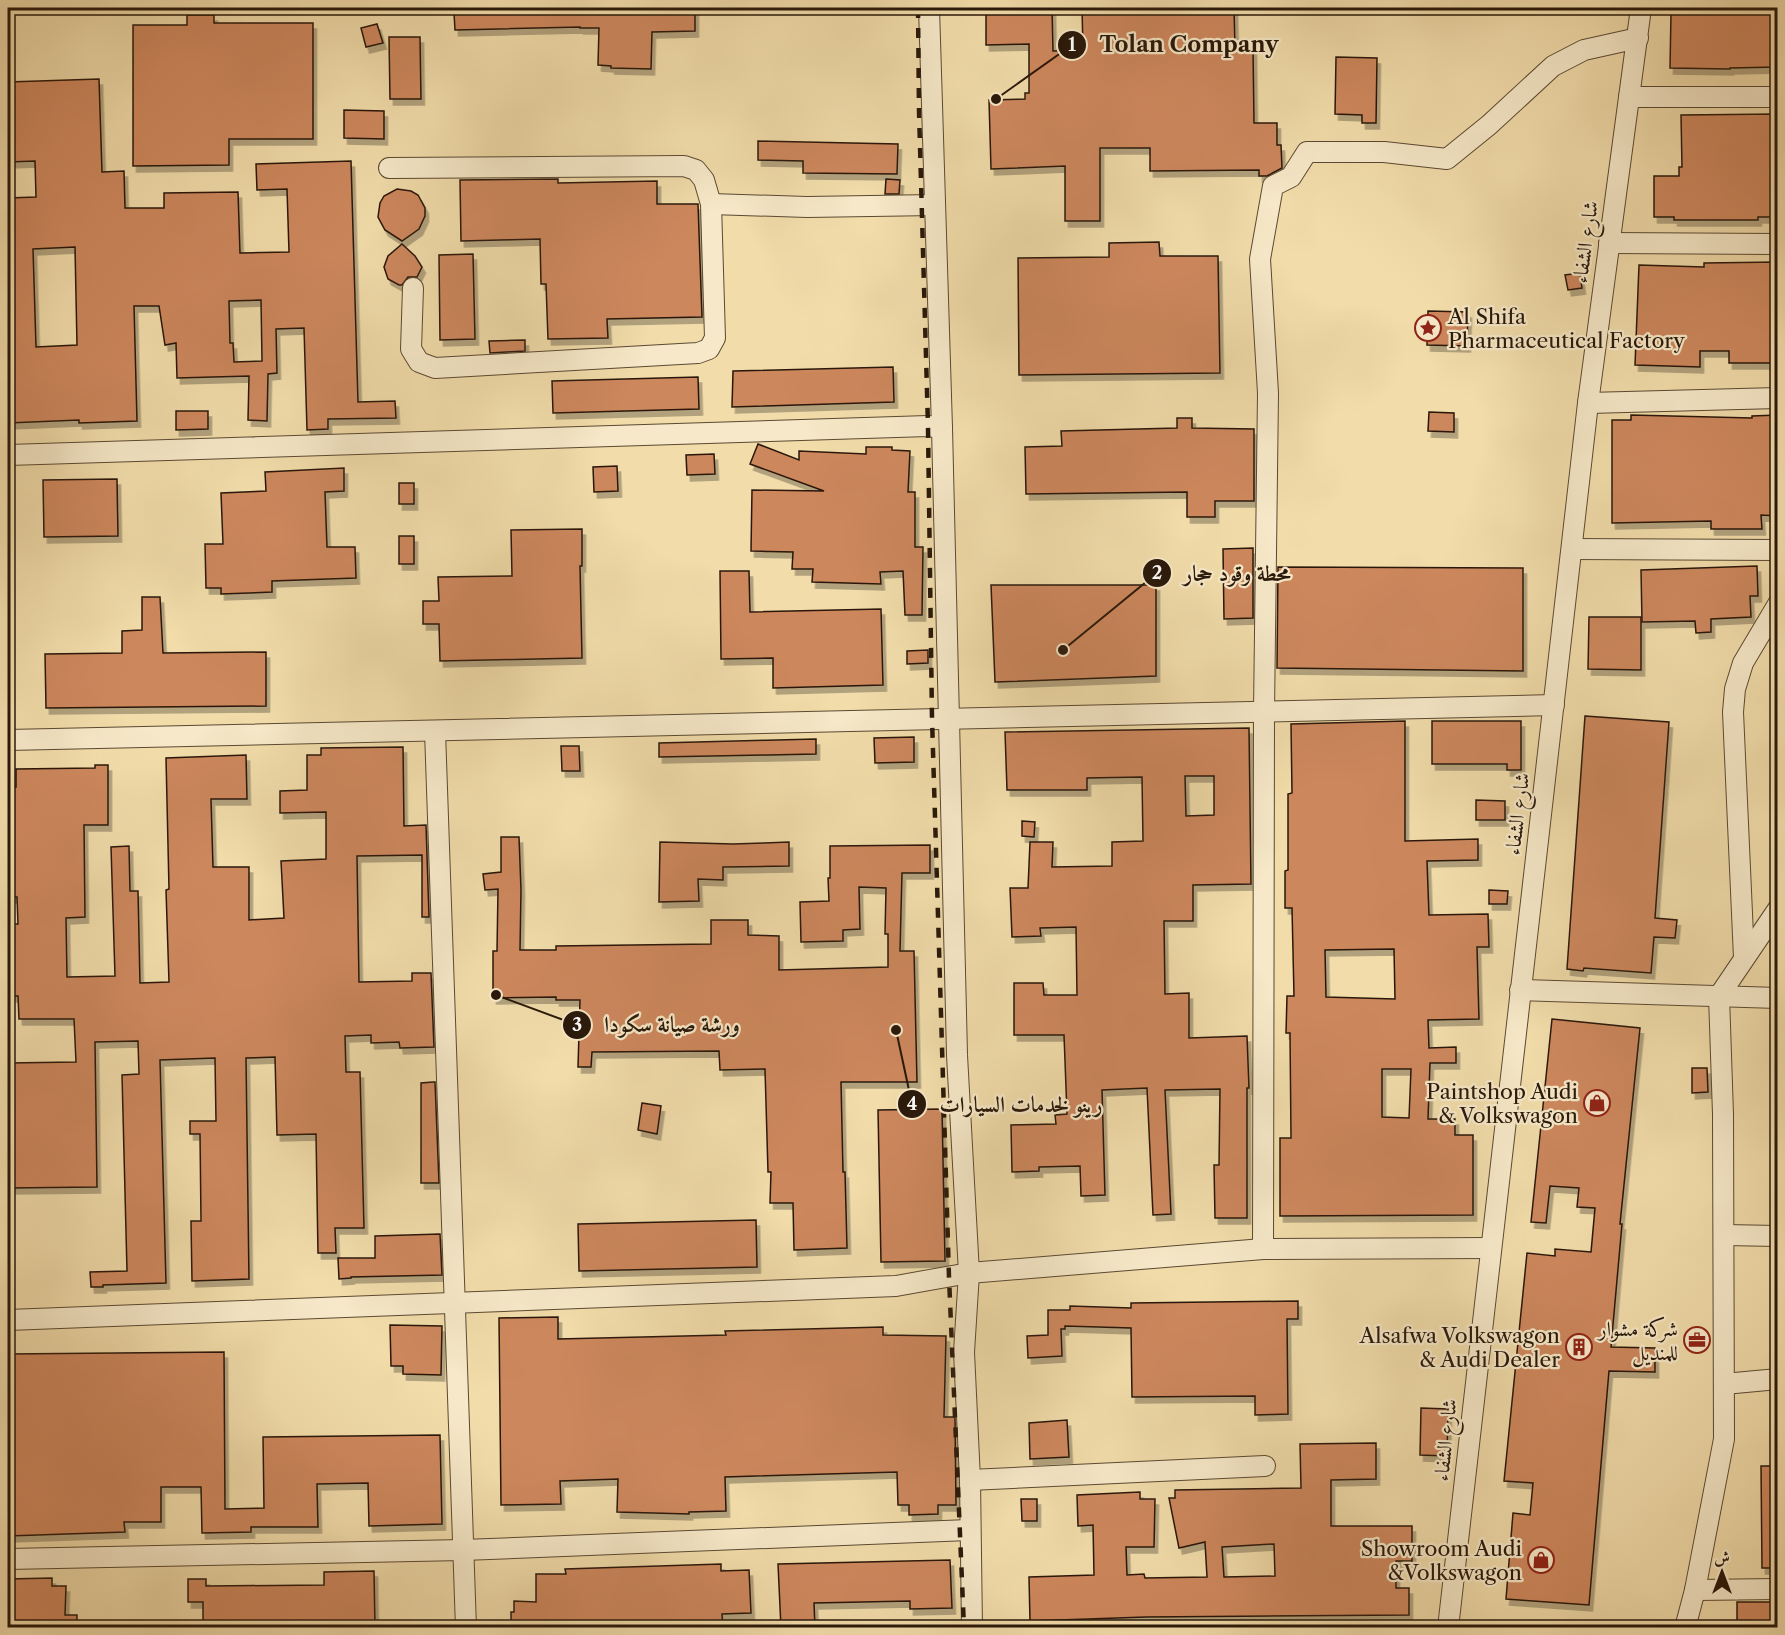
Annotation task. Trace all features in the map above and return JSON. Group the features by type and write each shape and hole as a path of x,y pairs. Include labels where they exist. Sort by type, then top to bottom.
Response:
{"street":[{"path":"929,8 957,1056 969,1273 964,1352 970,1480 972,1628"},
{"name":"شارع الشفاء","path":"1448,1628 1588,403 1641,8"},
{"path":"1263,1249 1264,712 1268,393 1260,259 1273,186 1291,177 1307,152 1384,152 1447,159 1489,125 1553,66 1584,50 1638,38"},
{"path":"1629,97 1778,97"},
{"path":"389,168 684,166 696,170 704,180 711,204 715,338 708,349 698,353 435,368 419,362 411,349 413,288"},
{"path":"711,204 807,207 935,205"},
{"path":"1609,243 1778,244"},
{"path":"1588,403 1778,398"},
{"path":"8,455 928,426 942,428"},
{"path":"1572,549 1778,550"},
{"path":"1744,958 1733,712 1735,689 1743,663 1778,604"},
{"path":"8,740 1554,705"},
{"path":"435,731 466,1628"},
{"path":"1685,1628 1695,1590 1724,1439 1723,1114 1719,996 1778,909"},
{"path":"1520,990 1778,998"},
{"path":"1724,1235 1778,1236"},
{"path":"8,1320 896,1286 969,1273 1263,1249 1491,1248"},
{"path":"1724,1384 1778,1379"},
{"path":"970,1480 1265,1466"},
{"path":"8,1559 463,1550 969,1530"},
{"path":"1695,1590 1778,1589"}],"building":[{"path":"579,8 695,8 695,31 652,32 651,69 611,68 611,66 598,65 599,28 455,30 454,13 579,10"},
{"path":"986,8 1052,8 1053,51 1083,50 1082,8 1234,8 1235,48 1253,48 1254,123 1277,123 1277,145 1281,145 1282,168 1267,176 1259,176 1259,170 1150,171 1150,148 1100,148 1100,221 1065,221 1065,166 991,169 989,100 1025,99 1025,93 1029,93 1029,44 986,45"},
{"path":"1679,8 1778,8 1778,67 1670,68 1671,14 1678,14"},
{"path":"187,15 214,15 214,23 313,23 313,139 229,139 229,165 133,166 133,25 187,25"},
{"path":"377,24 383,43 366,47 361,28"},
{"path":"389,37 420,37 421,99 390,99"},
{"path":"1336,57 1377,58 1376,123 1362,123 1362,115 1335,114"},
{"path":"99,79 102,172 124,171 125,208 164,208 164,193 238,192 240,253 289,252 287,189 257,190 256,164 351,161 358,402 395,401 396,418 328,419 328,429 307,430 304,328 276,329 277,373 268,374 267,421 248,420 249,376 177,378 176,343 165,345 159,306 134,306 137,421 79,423 79,420 8,423 8,374 11,374 10,335 8,335 8,198 36,197 35,161 8,162 8,82","holes":["75,247 77,345 36,347 33,249","261,300 262,361 234,362 233,343 230,343 229,301"]},
{"path":"344,110 384,111 384,139 344,138"},
{"path":"1778,114 1778,217 1758,217 1758,220 1674,220 1674,217 1654,217 1654,176 1679,176 1679,167 1682,167 1681,115"},
{"path":"758,141 898,144 897,174 803,173 803,161 758,160"},
{"path":"558,179 558,183 657,181 657,204 698,204 702,317 607,319 608,338 548,339 546,284 541,284 540,239 461,241 460,180"},
{"path":"886,179 900,180 899,194 885,194"},
{"path":"397,189 411,191 418,195 425,208 425,216 419,229 402,241 385,230 378,217 380,203 384,196"},
{"path":"1159,242 1160,256 1218,256 1220,373 1019,375 1018,258 1109,257 1109,243"},
{"path":"402,244 415,256 422,267 417,277 408,277 402,285 399,285 388,279 384,267 388,256"},
{"path":"473,254 475,339 440,340 439,255"},
{"path":"1778,262 1778,363 1729,363 1729,351 1700,351 1700,367 1635,365 1639,265 1704,267 1704,263"},
{"path":"1580,273 1582,288 1568,290 1565,275"},
{"path":"1428,311 1468,312 1467,346 1427,345"},
{"path":"525,340 525,351 490,353 489,341"},
{"path":"893,367 894,402 732,407 733,371"},
{"path":"698,377 699,409 553,413 552,381"},
{"path":"176,411 208,411 208,429 176,430"},
{"path":"1429,412 1454,413 1454,432 1428,431"},
{"path":"1631,415 1752,418 1752,416 1778,415 1778,516 1761,515 1762,529 1711,529 1711,521 1612,523 1612,420 1631,420"},
{"path":"1177,418 1192,418 1192,428 1254,429 1254,501 1215,501 1215,517 1187,517 1187,492 1026,494 1025,447 1062,446 1061,431 1177,428"},
{"path":"758,444 799,460 799,451 866,454 866,447 892,447 892,450 910,451 908,492 915,492 915,547 923,547 922,615 905,615 903,571 880,572 881,584 812,582 813,569 792,569 793,552 751,551 752,490 824,491 750,464"},
{"path":"714,454 715,474 687,475 686,455"},
{"path":"617,466 618,491 594,492 593,467"},
{"path":"344,468 344,491 325,492 327,547 355,547 356,578 272,581 272,592 221,594 221,588 206,588 205,544 223,544 221,493 266,491 265,472"},
{"path":"117,479 118,536 44,537 43,480"},
{"path":"399,483 414,483 414,504 399,504"},
{"path":"582,529 582,566 580,566 582,658 440,661 439,624 423,624 423,601 439,601 438,577 512,576 511,530"},
{"path":"399,536 414,536 414,564 399,564"},
{"path":"1253,548 1253,618 1224,619 1223,549"},
{"path":"1757,566 1758,596 1750,596 1751,617 1711,619 1711,632 1696,633 1695,621 1642,622 1641,570"},
{"path":"1278,567 1523,568 1523,671 1277,668"},
{"path":"720,571 749,571 750,612 881,609 883,685 773,688 773,658 721,659"},
{"path":"991,585 1156,585 1156,676 995,682"},
{"path":"142,597 160,597 163,653 266,652 266,706 46,708 45,654 122,653 122,631 142,630"},
{"path":"1589,617 1641,617 1641,670 1588,669"},
{"path":"928,650 928,663 907,664 907,651"},
{"path":"1585,716 1669,722 1655,918 1677,920 1675,938 1654,937 1651,973 1584,968 1583,971 1567,969"},
{"path":"1405,721 1405,841 1478,839 1478,860 1427,861 1429,915 1488,914 1489,947 1477,947 1479,1019 1428,1020 1429,1048 1456,1047 1456,1063 1430,1063 1428,1119 1455,1119 1455,1135 1473,1135 1473,1215 1280,1216 1280,1138 1291,1138 1290,1033 1286,1033 1287,996 1294,996 1292,908 1285,908 1285,871 1288,870 1288,794 1292,793 1291,724","holes":["1394,949 1395,999 1326,997 1325,950","1382,1069 1411,1069 1409,1118 1382,1117"]},
{"path":"1432,721 1521,721 1521,770 1507,770 1507,764 1432,764"},
{"path":"1249,728 1251,884 1193,885 1193,921 1164,921 1165,994 1189,993 1189,1038 1247,1036 1249,1088 1247,1088 1247,1218 1215,1218 1214,1165 1219,1165 1220,1089 1165,1090 1171,1214 1153,1215 1147,1088 1102,1090 1105,1195 1081,1196 1080,1166 1039,1167 1039,1171 1012,1172 1011,1125 1056,1124 1055,1115 1067,1114 1064,1035 1014,1035 1014,983 1043,983 1044,995 1077,995 1076,927 1040,928 1041,936 1012,937 1010,888 1028,888 1030,842 1053,842 1052,867 1112,866 1112,842 1143,841 1142,777 1087,778 1087,790 1007,790 1005,732","holes":["1185,776 1214,776 1214,815 1186,816"]},
{"path":"914,737 914,762 875,763 874,738"},
{"path":"816,739 816,754 659,757 659,743"},
{"path":"561,746 579,746 580,771 562,771"},
{"path":"403,747 404,826 426,825 429,917 422,917 422,855 357,856 359,982 412,981 412,973 431,973 434,1047 400,1048 399,1042 371,1043 371,1035 345,1036 346,1072 360,1072 364,1228 335,1228 336,1253 318,1253 316,1134 277,1135 275,1057 246,1058 249,1279 192,1281 191,1221 201,1221 200,1134 190,1134 190,1121 216,1121 215,1058 160,1060 166,1283 91,1287 90,1272 127,1271 122,1075 139,1074 138,1041 95,1042 97,1187 8,1188 8,1063 76,1062 74,1019 19,1019 18,996 8,996 8,924 18,924 17,897 8,897 8,787 16,787 16,769 95,768 95,765 108,765 108,825 84,825 85,917 66,918 67,977 115,976 111,847 129,846 130,891 138,891 140,983 169,982 166,758 246,755 247,799 211,799 213,867 249,867 249,920 284,918 281,861 326,859 326,812 280,813 280,791 307,790 307,755 321,755 321,748"},
{"path":"1476,800 1505,801 1505,820 1476,820"},
{"path":"1022,821 1035,822 1034,837 1022,836"},
{"path":"501,837 519,837 520,950 556,950 556,946 711,944 711,920 748,920 748,935 779,936 779,970 888,967 888,934 885,934 886,888 859,887 860,929 843,930 843,941 801,942 800,902 829,901 830,846 930,845 930,873 902,873 900,951 914,951 917,1082 841,1082 847,1248 794,1250 793,1203 770,1203 771,1172 768,1172 765,1069 720,1070 719,1051 592,1052 591,1067 578,1067 580,1000 556,1000 556,997 493,998 493,951 497,951 498,889 485,890 483,874 501,872"},
{"path":"660,842 733,844 789,842 789,866 723,867 723,880 698,879 699,901 659,902"},
{"path":"1489,890 1508,891 1507,904 1489,904"},
{"path":"1552,1019 1640,1028 1620,1224 1622,1224 1611,1347 1655,1348 1655,1372 1609,1371 1589,1605 1506,1599 1513,1513 1530,1515 1533,1483 1504,1481 1527,1253 1555,1256 1555,1249 1591,1252 1595,1208 1577,1207 1579,1188 1550,1186 1546,1223 1531,1222"},
{"path":"1692,1068 1707,1068 1708,1092 1692,1093"},
{"path":"435,1082 439,1183 421,1183 421,1083"},
{"path":"642,1103 661,1106 657,1134 638,1130"},
{"path":"942,1109 945,1261 881,1262 878,1110"},
{"path":"756,1220 757,1267 579,1271 578,1224"},
{"path":"440,1234 442,1275 339,1279 338,1258 375,1258 375,1236"},
{"path":"1298,1301 1298,1319 1287,1319 1288,1414 1255,1415 1255,1396 1132,1397 1131,1328 1065,1326 1065,1329 1061,1329 1062,1356 1028,1358 1027,1336 1048,1335 1048,1310 1070,1310 1070,1306 1131,1308 1131,1303"},
{"path":"558,1317 558,1339 726,1335 725,1331 883,1327 883,1335 946,1336 944,1417 955,1417 956,1505 938,1505 938,1514 909,1515 909,1505 898,1505 897,1472 725,1477 726,1511 689,1512 689,1514 617,1512 618,1479 560,1481 561,1504 501,1505 499,1318"},
{"path":"390,1325 442,1326 441,1375 403,1374 403,1366 391,1366"},
{"path":"224,1352 225,1509 264,1508 263,1437 440,1435 442,1524 369,1526 368,1483 317,1484 318,1527 251,1527 251,1532 202,1533 201,1487 161,1487 161,1522 124,1522 125,1532 8,1536 8,1354"},
{"path":"1421,1408 1448,1409 1447,1456 1420,1455"},
{"path":"1067,1420 1069,1457 1030,1459 1029,1423"},
{"path":"1376,1443 1376,1479 1331,1480 1331,1526 1412,1526 1412,1561 1396,1561 1396,1588 1409,1588 1409,1615 1146,1617 1030,1621 1029,1577 1094,1575 1093,1525 1078,1526 1077,1495 1140,1492 1140,1499 1155,1499 1154,1547 1126,1547 1127,1575 1144,1574 1145,1578 1207,1577 1205,1542 1179,1548 1169,1498 1175,1498 1175,1490 1301,1488 1300,1444","holes":["1274,1544 1275,1576 1224,1577 1222,1547"]},
{"path":"1761,1466 1778,1466 1778,1568 1762,1568"},
{"path":"1021,1499 1037,1499 1037,1521 1022,1521"},
{"path":"950,1560 952,1608 910,1609 910,1601 814,1603 815,1628 781,1628 778,1564"},
{"path":"721,1564 721,1571 749,1570 751,1613 722,1614 723,1628 511,1628 514,1601 536,1602 536,1574 566,1574 565,1569"},
{"path":"374,1571 375,1628 203,1628 203,1602 188,1602 188,1579 206,1579 206,1586 324,1585 324,1572"},
{"path":"52,1578 52,1586 66,1586 65,1615 77,1615 77,1628 8,1628 8,1579"},
{"path":"1737,1602 1778,1602 1778,1628 1737,1628"}],"railway":[{"path":"918,8 932,718 949,1277 964,1628"}],"place":[{"name":"Tolan Company","path":"996,99"},
{"name":"Al Shifa Pharmaceutical Factory","path":"1428,328"},
{"name":"محطة وقود حجار","path":"1063,650"},
{"name":"ورشة صيانة سكودا","path":"496,995"},
{"name":"رينو لخدمات السيارات","path":"896,1030"},
{"name":"Paintshop Audi & Volkswagon","path":"1597,1103"},
{"name":"شركة مشوار للمنديل","path":"1697,1340"},
{"name":"Alsafwa Volkswagon & Audi Dealer","path":"1579,1347"},
{"name":"Showroom Audi &Volkswagon","path":"1541,1560"}]}
